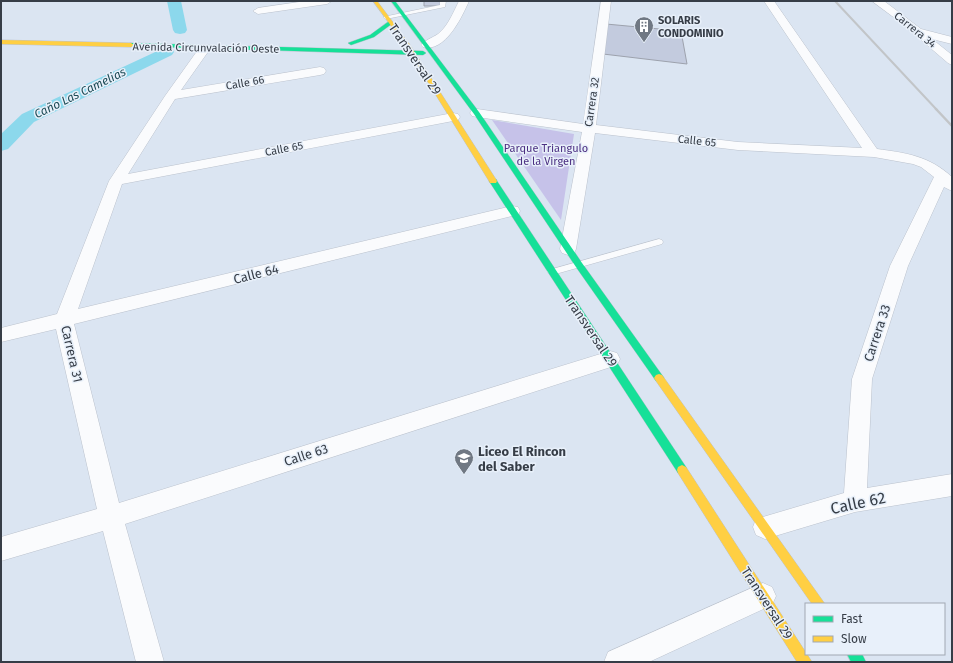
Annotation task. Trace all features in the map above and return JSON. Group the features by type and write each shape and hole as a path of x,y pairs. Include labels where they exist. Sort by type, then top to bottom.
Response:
{"main road":[{"name":"Transversal 29","path":"393,1 477,113 579,265 818,603"},
{"name":"Transversal 29","path":"373,2 407,45 512,211 610,359 805,662"},
{"path":"351,43 371,37 378,33 388,20"},
{"name":"Avenida Circunvalación Oeste","path":"1,33 407,45 430,49"},
{"name":"Avenida Circunvalación Oeste","path":"1,42 204,49 412,53 430,49"}],"street":[{"path":"258,11 327,1"},
{"path":"430,49 449,31 464,1"},
{"name":"Carrera 32","path":"568,249 589,129 606,1"},
{"path":"769,1 872,153"},
{"name":"Carrera 34","path":"877,1 918,31 952,61"},
{"path":"918,31 952,41"},
{"name":"Carrera 31","path":"150,662 111,517 64,321 116,181 171,96 204,49"},
{"name":"Calle 66","path":"171,96 320,71"},
{"name":"Calle 65","path":"477,113 589,129 739,146 872,153 917,161 932,167 947,181"},
{"name":"Calle 65","path":"116,181 453,117"},
{"name":"Carrera 33","path":"855,501 862,379 898,266 947,181"},
{"name":"Calle 64","path":"1,335 64,321 512,211"},
{"name":"Calle 63","path":"1,549 111,517 610,359"},
{"name":"Calle 62","path":"765,527 855,501 952,485"},
{"path":"618,662 763,596"}],"lane":[{"path":"388,20 403,14 443,6 443,1"},
{"path":"552,272 659,242"}],"green space":[{"name":"Parque Triangulo de la Virgen","path":"492,120 574,134 561,220"}],"building":[{"path":"424,1 441,1 440,6 424,6"},
{"name":"SOLARIS CONDOMINIO","path":"606,24 681,31 687,64 603,54"}],"waterway":[{"name":"Caño Las Camelias","path":"174,1 180,30"},
{"name":"Caño Las Camelias","path":"1,145 28,118 166,52"}],"railway":[{"path":"835,1 937,110"},
{"path":"936,109 952,126"}],"traffic: fast":[{"path":"393,1 477,113 579,265 659,378"},
{"path":"351,43 372,36 390,23"},
{"path":"131,45 423,53"},
{"path":"493,181 682,470"},
{"path":"855,655 859,662"}],"traffic: slow":[{"path":"375,1 407,45 493,181"},
{"path":"1,42 131,45"},
{"path":"659,378 818,603"},
{"path":"682,470 805,662"}],"place":[{"name":"SOLARIS CONDOMINIO","path":"644,43"},
{"name":"Liceo El Rincon del Saber","path":"464,475"}]}
